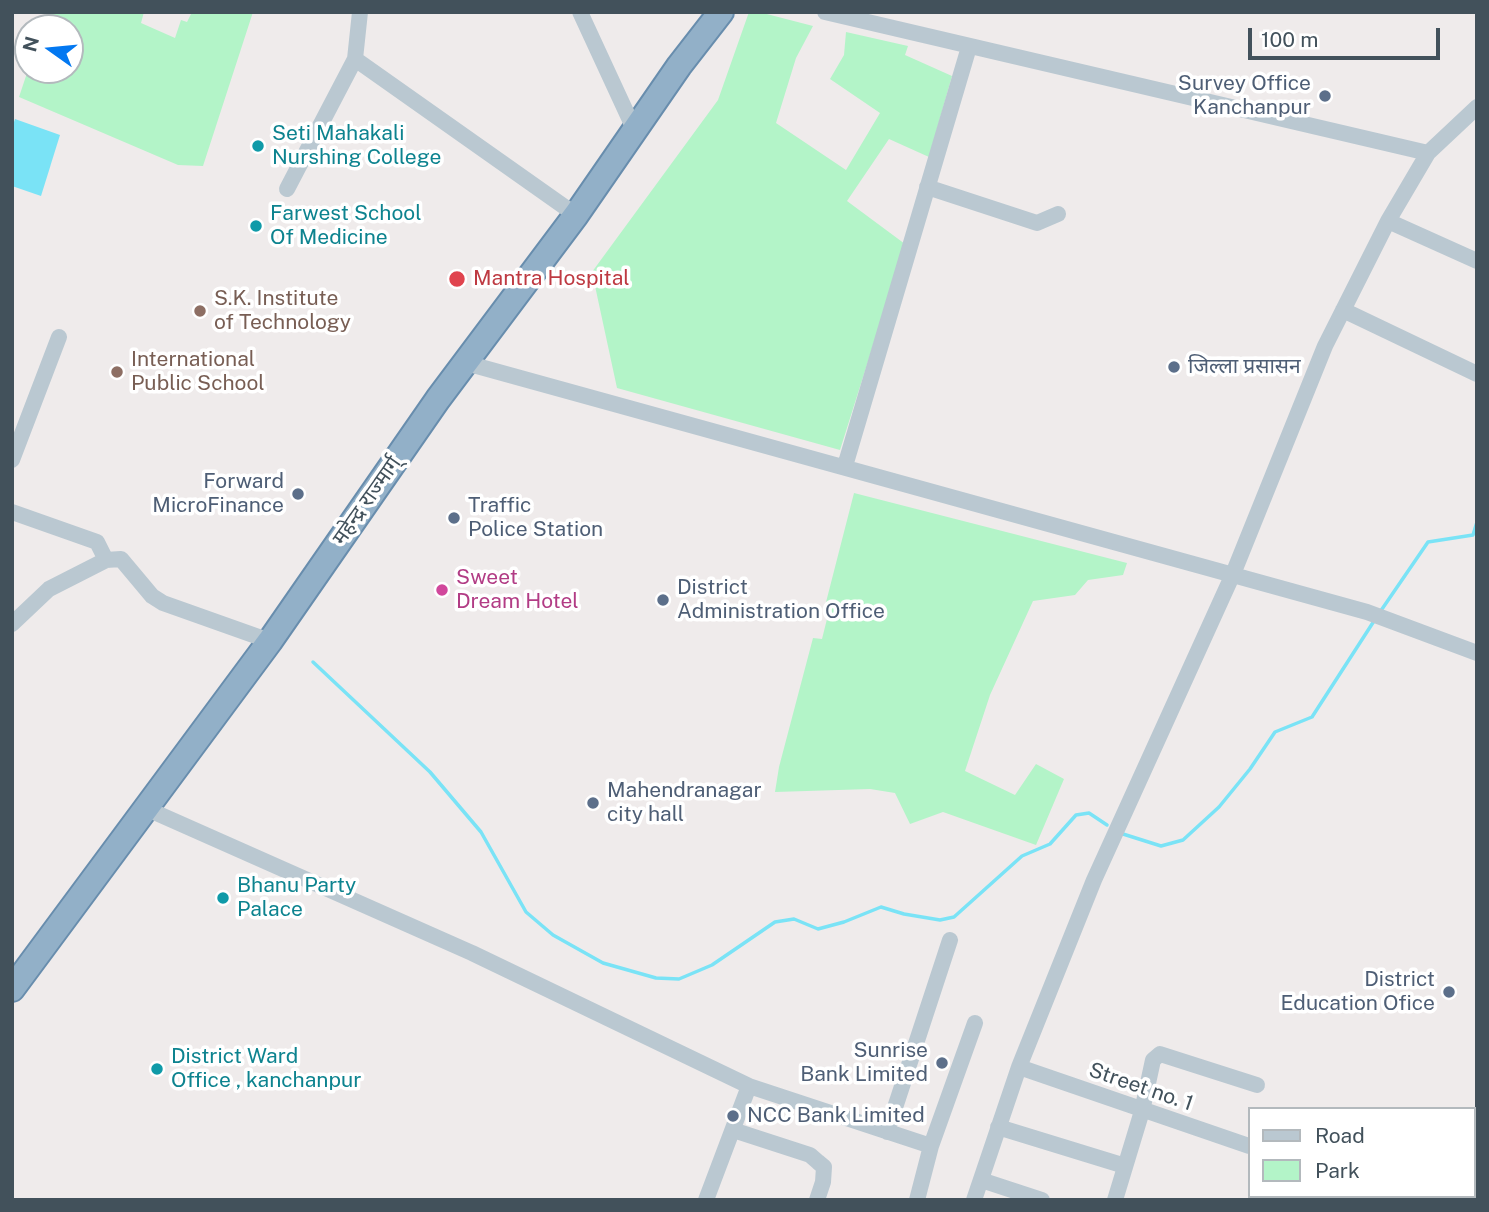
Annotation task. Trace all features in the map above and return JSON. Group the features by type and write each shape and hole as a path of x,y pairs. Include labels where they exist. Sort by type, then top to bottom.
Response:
{"highway":[{"name":"महेन्द्र राज्मार्ग्","path":"12,989 270,641 438,399 576,215 721,12"}],"street":[{"path":"580,12 635,131"},
{"path":"825,12 1428,153"},
{"path":"287,189 355,59 359,13"},
{"path":"845,466 969,47"},
{"path":"355,59 576,215"},
{"path":"974,1200 1019,1067 1094,880 1233,574 1325,346 1388,221 1428,153 1477,107"},
{"path":"927,187 1037,223 1058,214"},
{"path":"1388,221 1477,261"},
{"path":"1343,310 1477,374"},
{"path":"12,460 58,337"},
{"path":"466,363 1367,612 1477,653"},
{"path":"12,512 97,542 106,560"},
{"path":"12,624 49,589 106,560 121,559 152,596 163,603 270,641"},
{"path":"145,807 472,953 749,1086 930,1146"},
{"path":"887,1132 950,940"},
{"path":"916,1200 930,1146 975,1023"},
{"path":"1115,1200 1142,1111 1153,1060 1160,1054 1257,1085"},
{"name":"Street no. 1","path":"1019,1067 1248,1146"},
{"path":"706,1200 749,1086"},
{"path":"998,1127 1125,1166"},
{"path":"733,1130 810,1155 824,1167 823,1182 817,1200"},
{"path":"981,1180 1042,1200"}],"green space":[{"path":"144,12 141,23 175,38 181,20 187,22 192,12 253,12 203,166 178,165 19,97 23,84 84,84 84,14 46,14"},
{"path":"749,12 759,12 813,26 796,58 776,123 846,170 880,113 830,79 844,55 846,32 908,46 905,55 952,76 929,157 889,139 847,201 905,244 840,450 617,388 592,272 718,100"},
{"path":"854,493 1127,563 1123,575 1088,580 1075,595 1033,601 990,695 965,771 1015,795 1036,764 1064,779 1036,845 943,812 910,824 895,793 870,789 775,792 779,767 813,638 822,639 829,611 824,610"}],"water":[{"path":"15,119 60,135 41,196 12,186 12,128"}],"waterway":[{"path":"1380,612 1428,542 1473,535 1477,522"},
{"path":"1123,834 1161,846 1183,840 1219,807 1250,769 1275,732 1312,717 1374,621"},
{"path":"313,662 430,772 481,832 526,912 553,935 603,963 656,978 679,979 712,965 775,922 794,919 818,929 881,907 940,920 954,917 1022,856 1050,844 1076,815 1089,813 1107,825"}],"place":[{"name":"Survey Office Kanchanpur","path":"1325,96"},
{"name":"Seti Mahakali Nurshing College","path":"258,146"},
{"name":"Farwest School Of Medicine","path":"256,226"},
{"name":"Mantra Hospital","path":"457,279"},
{"name":"S.K. Institute of Technology","path":"200,311"},
{"name":"जिल्ला प्रसासन","path":"1174,367"},
{"name":"International Public School","path":"117,372"},
{"name":"Forward MicroFinance","path":"298,494"},
{"name":"Traffic Police Station","path":"454,518"},
{"name":"Sweet Dream Hotel","path":"442,590"},
{"name":"District Administration Office","path":"663,600"},
{"name":"Mahendranagar city hall","path":"593,803"},
{"name":"Bhanu Party Palace","path":"223,898"},
{"name":"District Education Ofice","path":"1449,992"},
{"name":"Sunrise Bank Limited","path":"942,1063"},
{"name":"District Ward Office , kanchanpur","path":"157,1069"},
{"name":"NCC Bank Limited","path":"733,1116"}]}
